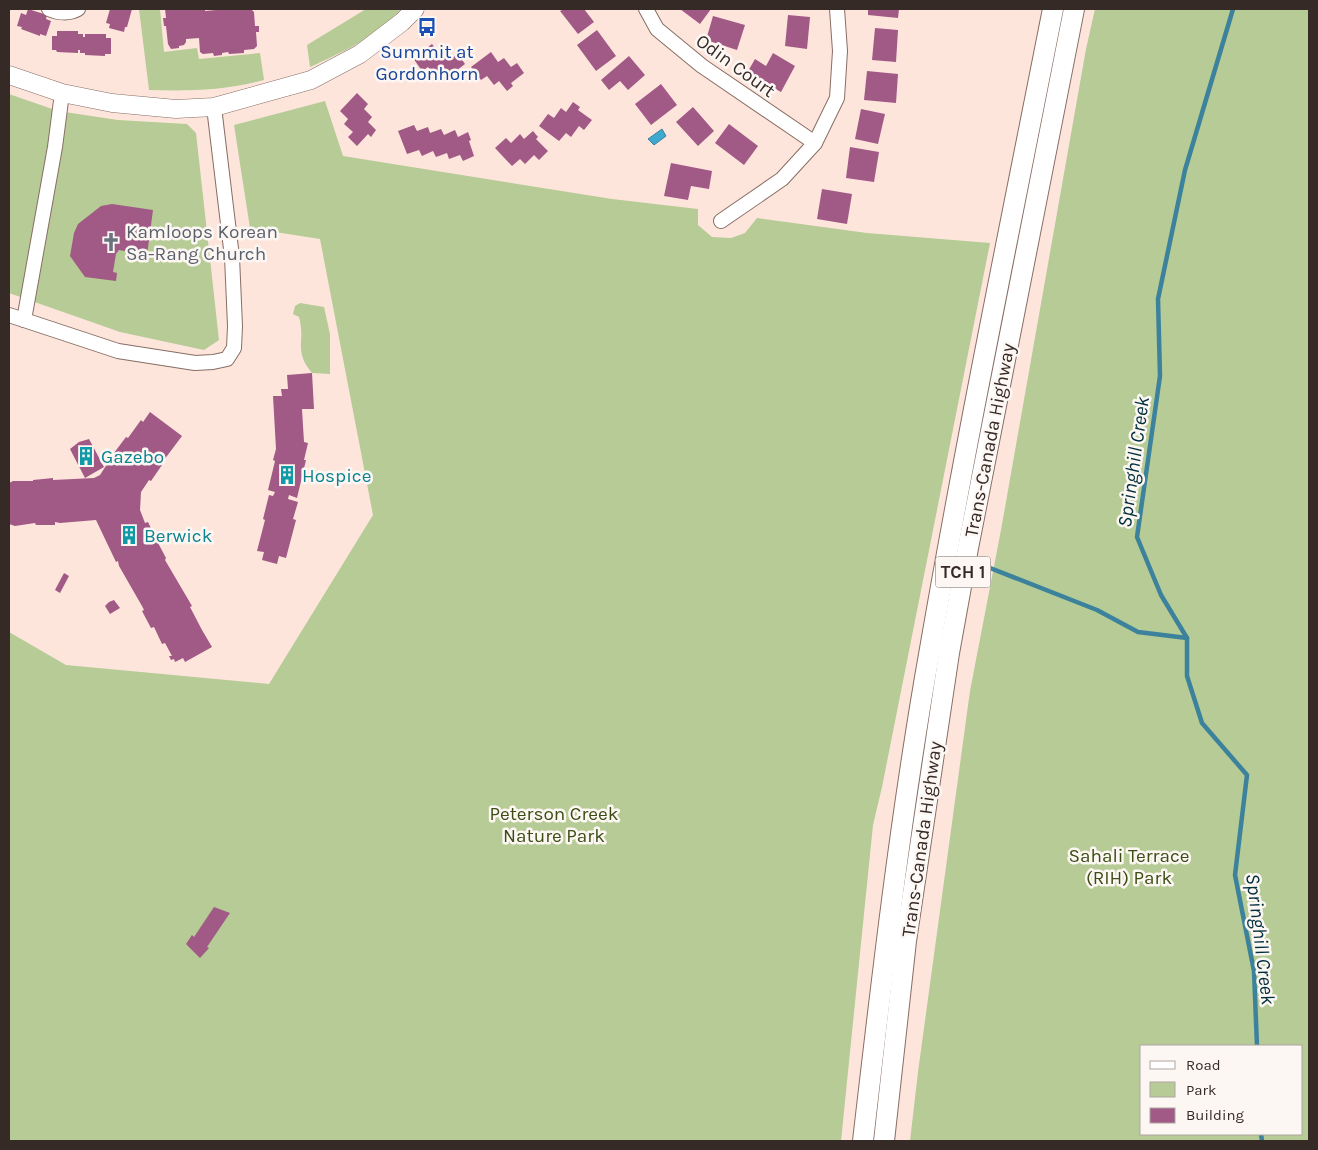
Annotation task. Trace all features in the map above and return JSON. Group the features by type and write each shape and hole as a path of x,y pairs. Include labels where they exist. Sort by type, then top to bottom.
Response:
{"highway":[{"name":"Trans-Canada Highway","path":"863,1141 887,938 929,651 975,403 1053,9"},
{"name":"Trans-Canada Highway","path":"884,1141 906,940 949,653 1074,9"}],"main road":[{"path":"9,76 62,93 112,103 176,109 214,107 311,80 360,54 402,22 415,9"}],"street":[{"path":"49,9 57,13 78,9"},
{"name":"Odin Court","path":"646,9 657,29 702,66 815,143"},
{"path":"721,221 782,179 815,143 837,98 840,52 837,9"},
{"path":"24,320 55,147 62,93"},
{"path":"9,315 118,351 195,363 227,359 234,348 232,257 214,107"}],"green space":[{"path":"139,9 160,9 164,52 197,48 199,59 260,53 264,80 221,88 149,90"},
{"path":"366,9 401,9 392,19 370,36 310,67 307,45"},
{"name":"Sahali Terrace (RIH) Park","path":"1095,9 1309,9 1309,1141 910,1141 970,691 1001,530 1086,49"},
{"path":"9,94 58,111 118,120 187,124 196,133 219,340 204,350 120,332 9,293"},
{"name":"Peterson Creek Nature Park","path":"325,101 343,156 612,199 698,209 698,225 712,237 731,238 745,233 757,218 867,233 990,243 873,825 841,1141 9,1141 9,632 66,665 269,684 373,515 320,239 250,228 234,125"},
{"path":"300,303 324,307 330,334 330,374 312,373 303,358 299,317 293,314 295,306"}],"water":[{"path":"662,129 666,136 654,145 648,139"}],"building":[{"path":"28,9 47,15 46,19 51,21 46,36 40,34 40,36 17,26 21,13 26,15"},
{"path":"110,9 132,9 124,32 109,28 110,24 106,23"},
{"path":"165,9 205,9 205,11 251,9 254,12 255,26 259,26 259,32 256,32 257,46 254,49 244,50 244,53 229,54 228,52 214,56 213,53 203,54 200,52 199,38 186,39 184,45 171,49 168,44 166,26 164,26 163,18 166,18"},
{"path":"564,9 584,9 594,22 578,34 560,11"},
{"path":"680,9 711,9 700,24"},
{"path":"868,9 899,9 898,18 868,15"},
{"path":"788,15 810,17 807,49 785,46"},
{"path":"713,16 745,25 737,50 706,40"},
{"path":"875,28 898,30 896,62 872,60"},
{"path":"597,30 616,56 596,71 577,45"},
{"path":"57,31 78,31 78,34 83,34 83,37 85,37 85,34 106,34 106,38 111,38 111,54 105,54 105,56 85,55 85,53 80,53 80,50 78,50 78,53 52,50 52,36 57,36"},
{"path":"432,44 439,53 445,48 452,58 458,54 465,64 452,74 454,76 447,82 440,72 435,76 428,67 422,71 413,58"},
{"path":"491,52 498,62 504,58 511,67 517,63 524,73 511,83 513,86 507,91 499,81 494,85 487,76 481,80 471,67"},
{"path":"773,53 795,66 781,92 747,73 755,59 766,66"},
{"path":"629,56 645,75 628,90 620,81 609,90 601,80"},
{"path":"867,71 898,74 896,103 864,100"},
{"path":"661,84 677,105 651,125 635,104"},
{"path":"357,93 368,104 364,109 372,117 368,122 376,130 371,137 368,134 357,146 348,137 353,132 344,124 348,119 340,111"},
{"path":"573,102 580,107 578,110 592,120 584,130 579,126 571,137 566,133 559,141 539,126 548,114 554,118 561,108 566,112"},
{"path":"693,107 714,131 698,146 676,122"},
{"path":"861,109 885,114 878,144 855,139"},
{"path":"729,124 758,146 744,165 715,143"},
{"path":"414,125 417,131 428,127 430,133 441,129 444,135 455,130 458,137 468,132 474,156 463,161 460,155 449,159 447,153 436,157 433,151 422,156 419,150 407,154 398,131"},
{"path":"533,131 538,137 536,139 548,151 539,160 534,155 525,164 520,159 512,166 495,148 506,138 511,143 520,134 524,139"},
{"path":"850,147 879,152 874,182 846,178"},
{"path":"671,163 712,171 709,189 691,186 688,200 664,196"},
{"path":"822,189 852,194 847,224 817,219"},
{"name":"Kamloops Korean Sa-Rang Church","path":"112,204 153,210 147,255 119,250 116,254 113,272 117,273 116,281 85,277 70,256 74,233 78,224 101,206"},
{"name":"Hospice","path":"312,373 314,409 302,409 304,442 308,443 304,460 306,460 297,498 289,495 288,499 298,502 293,519 296,520 286,558 279,556 277,564 262,560 264,552 257,551 269,495 273,496 275,492 268,490 276,449 273,396 282,396 281,389 288,389 287,375"},
{"name":"Berwick","path":"150,412 182,436 151,481 149,480 141,492 140,510 145,523 148,522 166,558 165,560 192,606 190,607 212,647 185,662 183,658 175,662 174,659 171,660 169,656 172,656 165,643 162,644 154,627 151,628 142,611 144,610 142,606 118,561 116,562 96,520 55,522 55,525 36,525 35,523 15,526 9,524 9,483 13,481 53,478 53,480 94,478 100,475 126,437 128,438 141,420 143,422"},
{"name":"Gazebo","path":"89,439 104,467 85,478 70,449 79,442"},
{"path":"64,573 69,576 60,593 55,590"},
{"path":"114,600 120,608 110,614 105,606"},
{"path":"214,907 230,913 207,947 209,948 200,958 186,944 192,935 194,937"}],"waterway":[{"name":"Springhill Creek","path":"1233,9 1185,170 1158,299 1160,376 1137,537 1161,595 1187,638 1187,676 1202,723 1247,775 1235,875 1254,971 1257,1045"},
{"path":"985,566 1097,610 1138,632 1187,638"},
{"name":"Springhill Creek","path":"1261,1135 1262,1141"}],"place":[{"name":"Summit at Gordonhorn","path":"427,27"},
{"name":"Kamloops Korean Sa-Rang Church","path":"111,242"},
{"name":"Gazebo","path":"86,456"},
{"name":"Hospice","path":"287,475"},
{"name":"Berwick","path":"129,535"}]}
